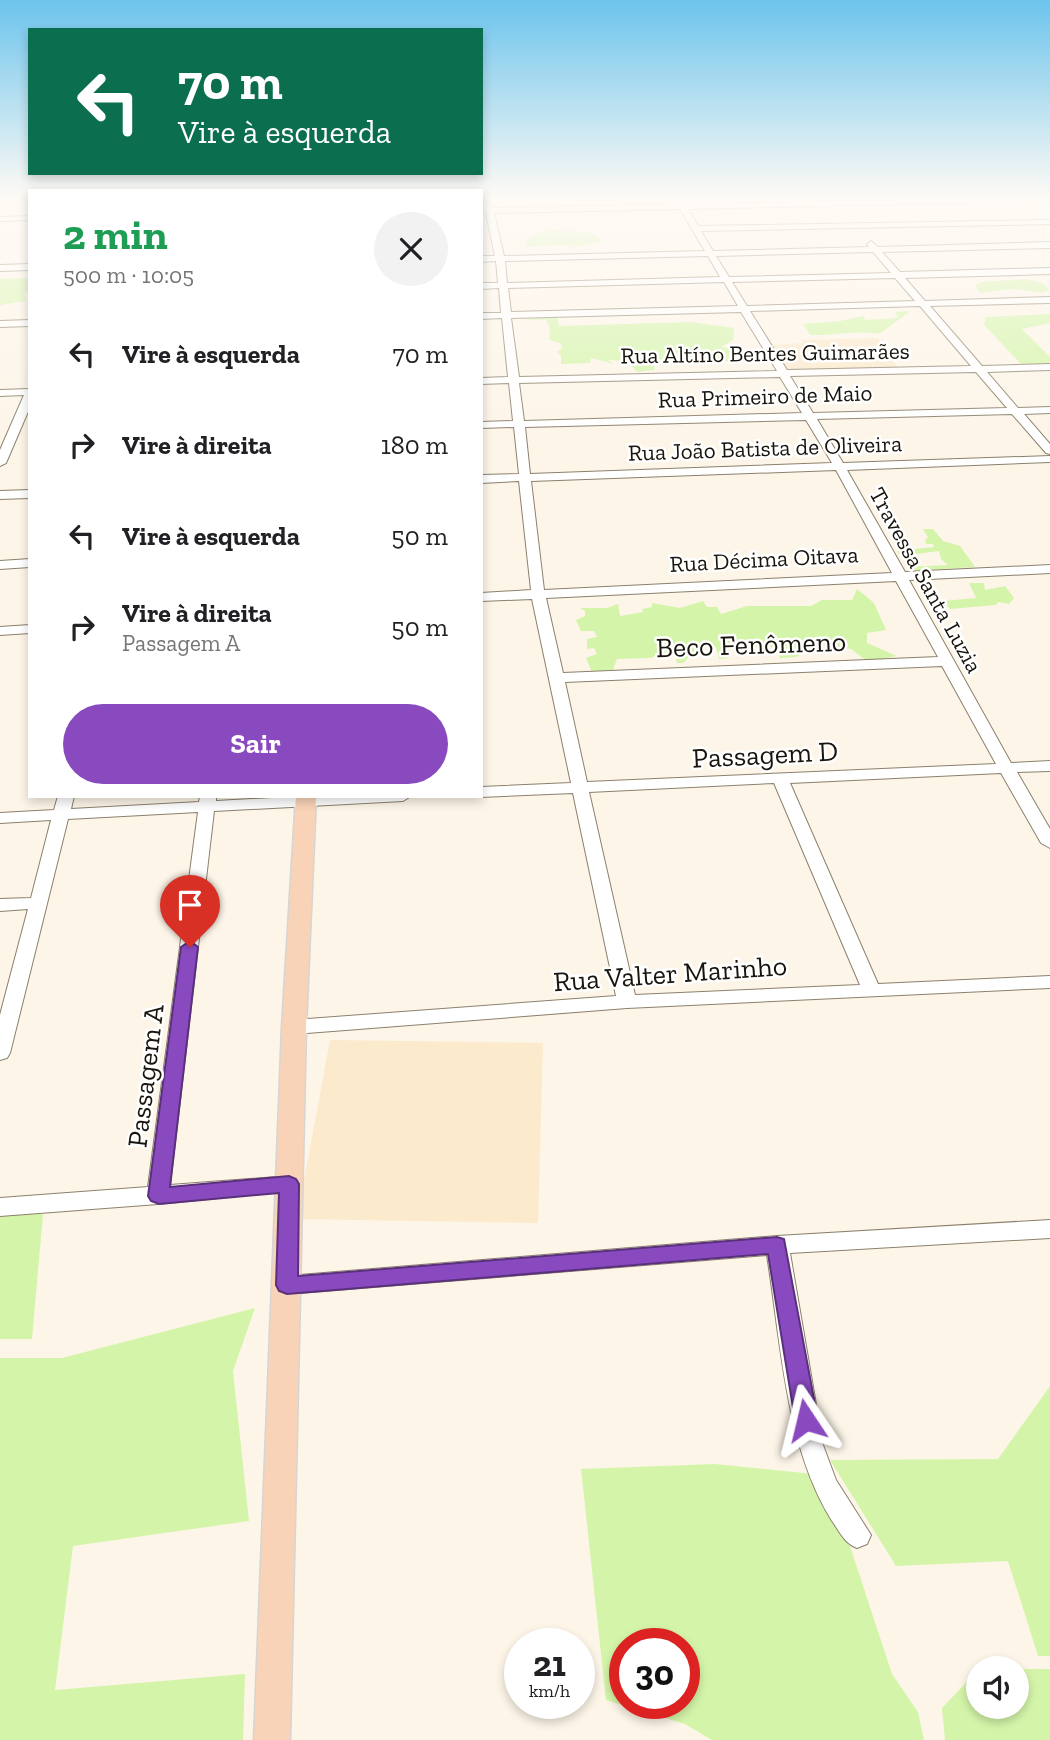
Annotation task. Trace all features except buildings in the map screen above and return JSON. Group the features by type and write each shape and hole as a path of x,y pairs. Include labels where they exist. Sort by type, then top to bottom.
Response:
{"main road":[{"path":"272,1740 293,1027 305,799"}],"street":[{"path":"502,276 538,594 627,1002"},
{"name":"Travessa Santa Luzia","path":"726,276 839,465 1050,843"},
{"path":"483,286 849,276"},
{"path":"902,276 1050,451"},
{"path":"483,316 1050,300"},
{"path":"0,324 28,324"},
{"name":"Rua Altíno Bentes Guimarães","path":"483,381 1050,367"},
{"path":"0,393 28,393"},
{"path":"0,463 5,438 28,397"},
{"name":"Rua Primeiro de Maio","path":"483,425 1050,410"},
{"path":"5,438 28,438"},
{"name":"Rua João Batista de Oliveira","path":"483,479 1050,459"},
{"path":"0,495 28,494"},
{"path":"0,565 28,563"},
{"name":"Rua Décima Oitava","path":"483,597 1050,569"},
{"path":"0,631 28,629"},
{"name":"Beco Fenômeno","path":"557,678 947,661"},
{"name":"Passagem D","path":"483,792 1050,766"},
{"path":"781,780 871,989"},
{"path":"0,818 64,805 338,798"},
{"name":"Passagem A","path":"159,1196 207,802"},
{"path":"0,1053 64,805"},
{"path":"0,905 38,903"},
{"name":"Rua Valter Marinho","path":"293,1027 627,1002 1050,982"},
{"path":"0,1207 289,1184"},
{"path":"287,1285 777,1245 1050,1229"},
{"path":"777,1245 810,1445 825,1486 857,1535"}],"shaded area":[{"path":"878,338 898,368 788,372 773,345 803,343 801,340"},
{"path":"330,1040 543,1043 538,1223 297,1219"}],"green space":[{"path":"26,278 26,301 0,305 0,279"},
{"path":"1026,279 1042,283 1050,290 1040,292 1009,289 980,293 975,286 981,282"},
{"path":"911,311 879,334 863,332 810,335 803,324 864,316 865,320 898,318 895,312"},
{"path":"1050,314 1050,323 1022,329 1050,357 1050,364 1022,365 984,325 986,317"},
{"path":"557,317 559,326 690,322 734,328 733,340 721,347 734,349 728,356 753,363 699,359 653,362 655,370 637,372 628,361 608,360 614,364 591,358 590,363 561,364 561,356 557,352 562,348 561,343 549,340 550,328 546,320 522,320"},
{"path":"923,529 933,529 943,541 960,546 975,567 910,571 907,567 948,565 941,559 939,551 900,556 897,551 934,547 933,544 926,544 928,537"},
{"path":"969,583 984,583 985,590 1005,586 1014,598 1009,604 998,602 996,605 950,609 943,601 976,598"},
{"path":"857,589 874,603 886,630 867,633 867,643 897,656 868,662 851,649 807,642 804,653 796,657 780,658 775,648 768,646 731,648 729,658 719,659 716,647 700,646 697,658 689,657 683,663 677,663 675,654 665,652 650,658 617,659 612,672 592,672 586,658 597,654 594,648 587,649 587,639 597,637 594,631 581,631 576,620 585,616 585,611 580,608 607,608 618,604 620,616 643,612 642,609 652,607 652,603 680,608 703,601 707,607 717,607 721,614 747,606 811,606 822,600 852,600"},
{"path":"43,1214 32,1339 0,1339 0,1215"},
{"path":"255,1308 233,1371 249,1521 73,1546 55,1690 245,1674 243,1740 0,1740 0,1358 62,1358"},
{"path":"1050,1386 1050,1656 1038,1656 1008,1561 896,1566 830,1460 998,1459"},
{"path":"715,1464 814,1474 849,1543 892,1674 918,1712 924,1740 712,1740 685,1724 669,1719 700,1719 700,1628 609,1628 609,1701 606,1700 581,1469"},
{"path":"1029,1669 1050,1669 1050,1740 945,1740 942,1708 966,1683 966,1719 1029,1719"}],"route":[{"path":"190,947 159,1196 289,1184 287,1285 777,1245 806,1420"}]}
